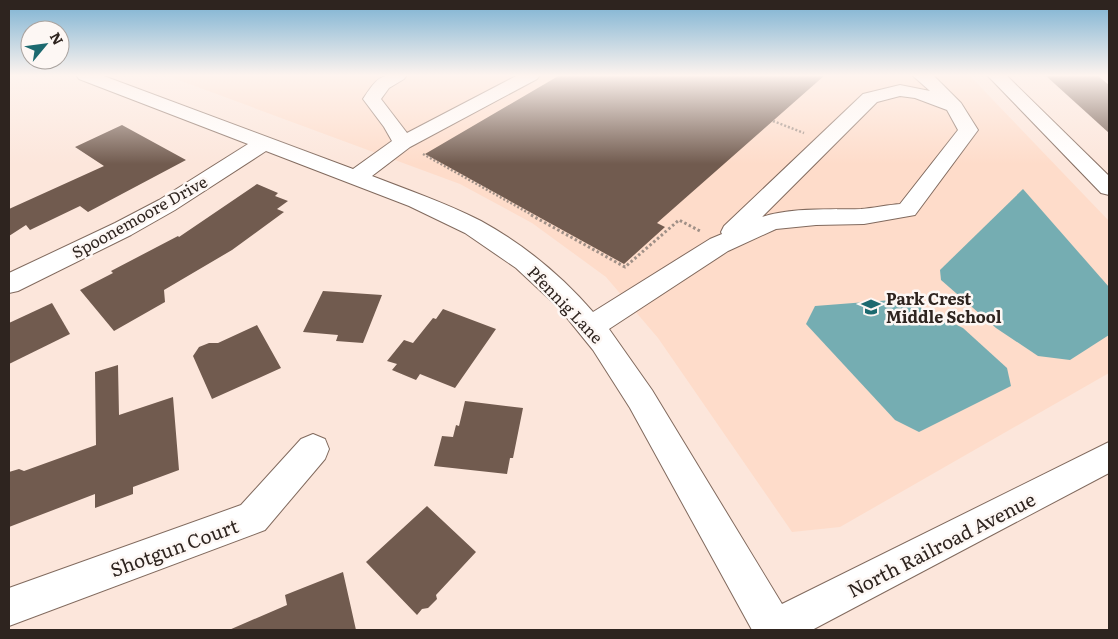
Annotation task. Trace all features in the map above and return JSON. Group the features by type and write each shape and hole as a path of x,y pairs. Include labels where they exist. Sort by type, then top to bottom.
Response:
{"street":[{"name":"Pfennig Lane","path":"166,105 417,201 473,227 525,262 568,301 591,327 641,400 774,630"},
{"path":"375,105 393,125 403,143"},
{"path":"356,177 403,143 475,105"},
{"path":"591,327 711,239 862,105"},
{"path":"711,239 772,222 816,217 864,216 907,210 968,130 963,119 953,107 948,105"},
{"path":"1026,105 1109,188"},
{"name":"Spoonemoore Drive","path":"9,284 167,205 266,142"},
{"path":"1082,160 1109,160"},
{"name":"Shotgun Court","path":"9,607 253,518 313,449"},
{"name":"North Railroad Avenue","path":"774,630 1109,457"}],"path":[{"path":"773,121 807,134"},
{"path":"431,149 423,154 625,267 679,220 711,239"}],"shaded area":[{"name":"Park Crest Middle School","path":"246,105 998,105 1109,221 1109,373 840,527 792,532 658,338 606,277 532,223 460,184"}],"water":[{"path":"1023,189 1109,287 1109,335 1070,360 1038,356 996,328 941,280 940,270"},
{"path":"892,300 920,307 963,328 1007,368 1011,386 919,432 895,420 806,324 815,306"}],"building":[{"path":"509,105 791,105 657,223 665,227 624,264 425,154"},
{"path":"1078,105 1109,105 1109,133"},
{"path":"122,125 186,160 88,212 80,206 30,230 26,225 9,236 9,209 104,166 75,147"},
{"path":"257,184 278,193 275,196 288,201 277,209 284,212 232,250 164,290 165,302 114,331 80,290 113,273 111,271 179,237"},
{"path":"323,291 382,295 363,343 336,341 338,335 303,332"},
{"path":"52,303 70,334 9,364 9,323"},
{"path":"443,309 496,329 455,388 420,374 416,380 392,370 397,364 387,361 404,340 413,343 433,318 436,319"},
{"path":"257,325 281,368 212,399 193,356 199,347 209,343 218,343"},
{"path":"118,365 119,415 173,397 179,470 133,487 133,494 95,508 95,494 9,527 9,472 19,469 24,471 96,445 95,372"},
{"path":"465,401 523,408 513,458 510,458 507,474 434,466 442,436 453,437 456,425 459,426"},
{"path":"427,506 476,552 436,595 437,599 428,608 422,609 417,615 366,562"},
{"path":"343,572 356,630 229,630 287,605 285,595"}],"place":[{"name":"Park Crest Middle School","path":"871,307"}]}
